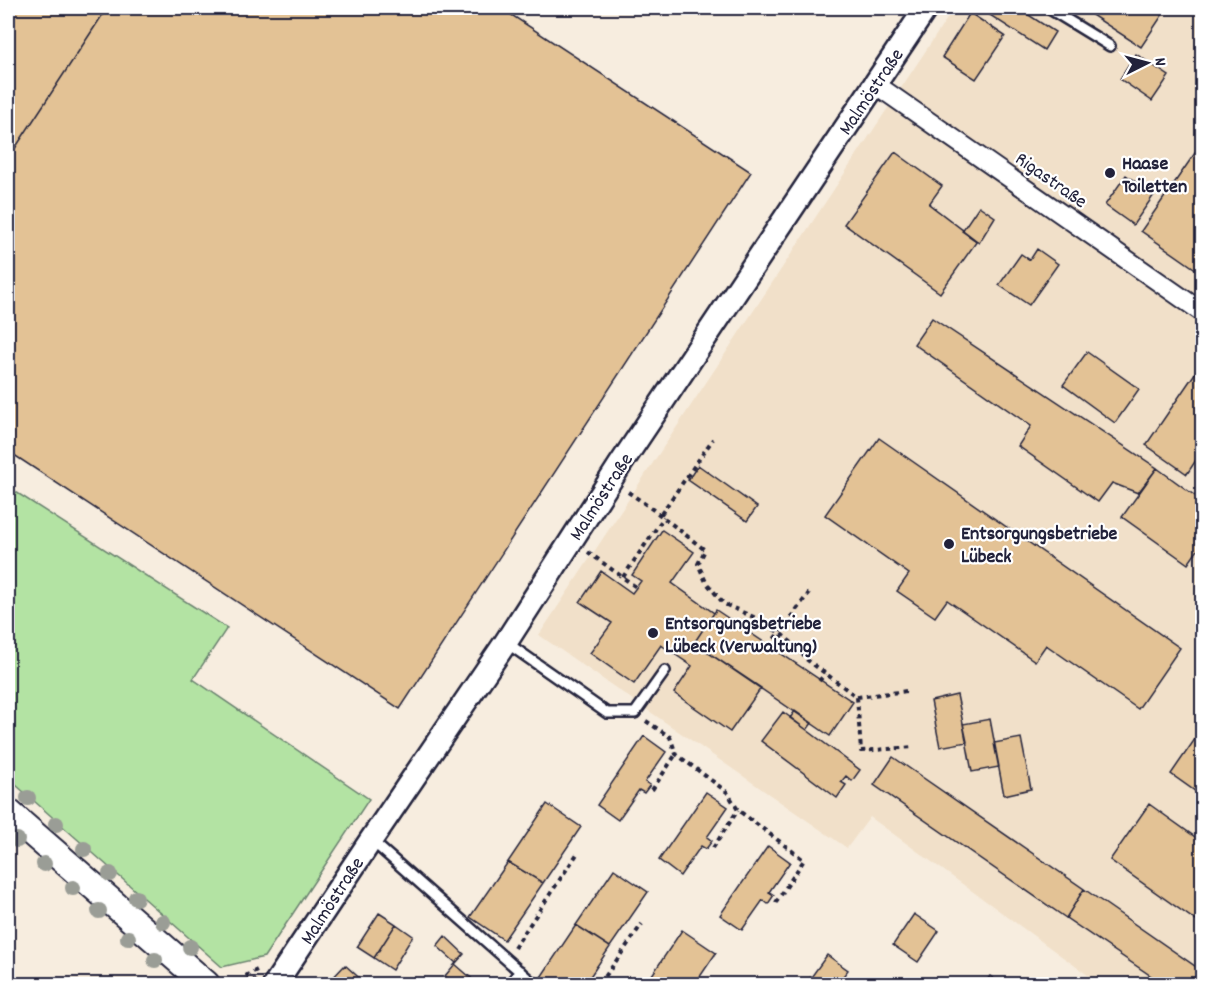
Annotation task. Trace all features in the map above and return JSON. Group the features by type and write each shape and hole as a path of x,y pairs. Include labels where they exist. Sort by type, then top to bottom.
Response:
{"main road":[{"path":"8,812 207,984"}],"street":[{"name":"Malmöstraße","path":"275,984 506,642 620,465 926,8"},
{"name":"Rigastraße","path":"875,84 1203,312"}],"lane":[{"path":"1048,8 1110,46"},
{"path":"506,642 607,713 635,713 665,672"},
{"path":"371,840 534,984"},
{"path":"510,984 520,971"}],"path":[{"path":"623,577 713,439"},
{"path":"627,492 705,550 698,564 706,582 724,604 780,633 798,648 806,659 857,697 907,691"},
{"path":"587,552 636,587"},
{"path":"769,646 809,593"},
{"path":"819,681 825,674"},
{"path":"857,697 861,751 914,747"},
{"path":"635,713 669,737 676,754 727,792 738,810 804,860 775,904"},
{"path":"652,790 676,754"},
{"path":"713,848 738,810"},
{"path":"506,958 577,854"},
{"path":"600,984 642,924"}],"shaded area":[{"path":"954,8 1202,8 1202,984 1100,984 870,817 847,848 539,635"}],"green space":[{"path":"8,487 227,628 193,679 369,799 264,957 222,967 8,778"}],"building":[{"path":"8,8 107,8 8,159"},
{"path":"107,8 501,8 751,172 400,709 8,451 8,159"},
{"path":"979,8 1018,8 1055,32 1044,50"},
{"path":"1081,8 1167,8 1141,47"},
{"path":"970,13 1005,36 976,79 942,57"},
{"path":"1136,54 1169,76 1152,101 1120,79"},
{"path":"1202,143 1202,263 1197,270 1141,231"},
{"path":"895,152 942,186 929,204 977,241 940,293 844,224"},
{"path":"1126,175 1154,195 1133,225 1105,205"},
{"path":"979,206 995,217 979,243 962,231"},
{"path":"1037,249 1058,264 1029,305 999,285 1021,254 1030,260"},
{"path":"932,318 1157,468 1138,493 1112,483 1098,502 1018,446 1031,426 914,344"},
{"path":"1087,352 1139,389 1115,423 1063,385"},
{"path":"1200,366 1202,368 1202,451 1187,474 1146,445"},
{"name":"Entsorgungsbetriebe Lübeck","path":"879,438 1180,648 1138,709 1046,645 1035,661 947,600 935,617 897,591 909,574 825,515"},
{"path":"698,465 757,507 747,521 688,480"},
{"path":"1157,468 1202,501 1202,544 1188,564 1122,517"},
{"name":"Entsorgungsbetriebe Lübeck (Verwaltung)","path":"662,530 694,552 672,583 714,613 694,643 761,688 730,732 674,693 692,666 661,645 634,684 590,653 612,623 580,602 601,571 632,593 641,581 632,575"},
{"path":"716,610 853,702 830,736 694,643"},
{"path":"957,695 967,742 940,747 931,701"},
{"path":"795,711 812,723 807,730 790,718"},
{"path":"783,712 860,770 852,781 846,776 841,782 846,785 837,798 761,741"},
{"path":"990,719 999,767 972,772 963,724"},
{"path":"1202,729 1202,796 1171,774"},
{"path":"644,736 666,752 645,782 650,785 644,793 639,790 618,820 597,805"},
{"path":"1021,738 1031,789 1004,795 994,743"},
{"path":"893,757 1084,889 1066,918 874,785"},
{"path":"706,792 728,807 707,837 712,841 706,849 701,846 680,876 659,860"},
{"path":"547,804 581,827 543,883 508,862"},
{"path":"1149,804 1202,842 1202,925 1110,860"},
{"path":"768,846 790,862 769,892 774,895 768,904 763,900 742,930 720,915"},
{"path":"508,862 543,883 504,940 470,917"},
{"path":"614,869 648,892 610,947 576,925"},
{"path":"1084,889 1202,971 1202,984 1163,984 1066,918"},
{"path":"379,913 396,924 374,958 357,947"},
{"path":"914,914 939,931 918,962 893,945"},
{"path":"396,924 413,936 392,970 374,958"},
{"path":"576,925 610,947 585,984 537,983"},
{"path":"682,930 716,953 695,984 646,984"},
{"path":"445,936 464,954 456,963 437,946"},
{"path":"827,955 848,970 837,984 815,984 809,980"},
{"path":"455,964 478,984 455,984 445,976"},
{"path":"345,965 366,984 327,984"},
{"path":"990,976 1001,984 984,984"}],"place":[{"name":"Haase Toiletten","path":"1110,173"},
{"name":"Entsorgungsbetriebe Lübeck","path":"949,544"},
{"name":"Entsorgungsbetriebe Lübeck (Verwaltung)","path":"653,633"}]}
